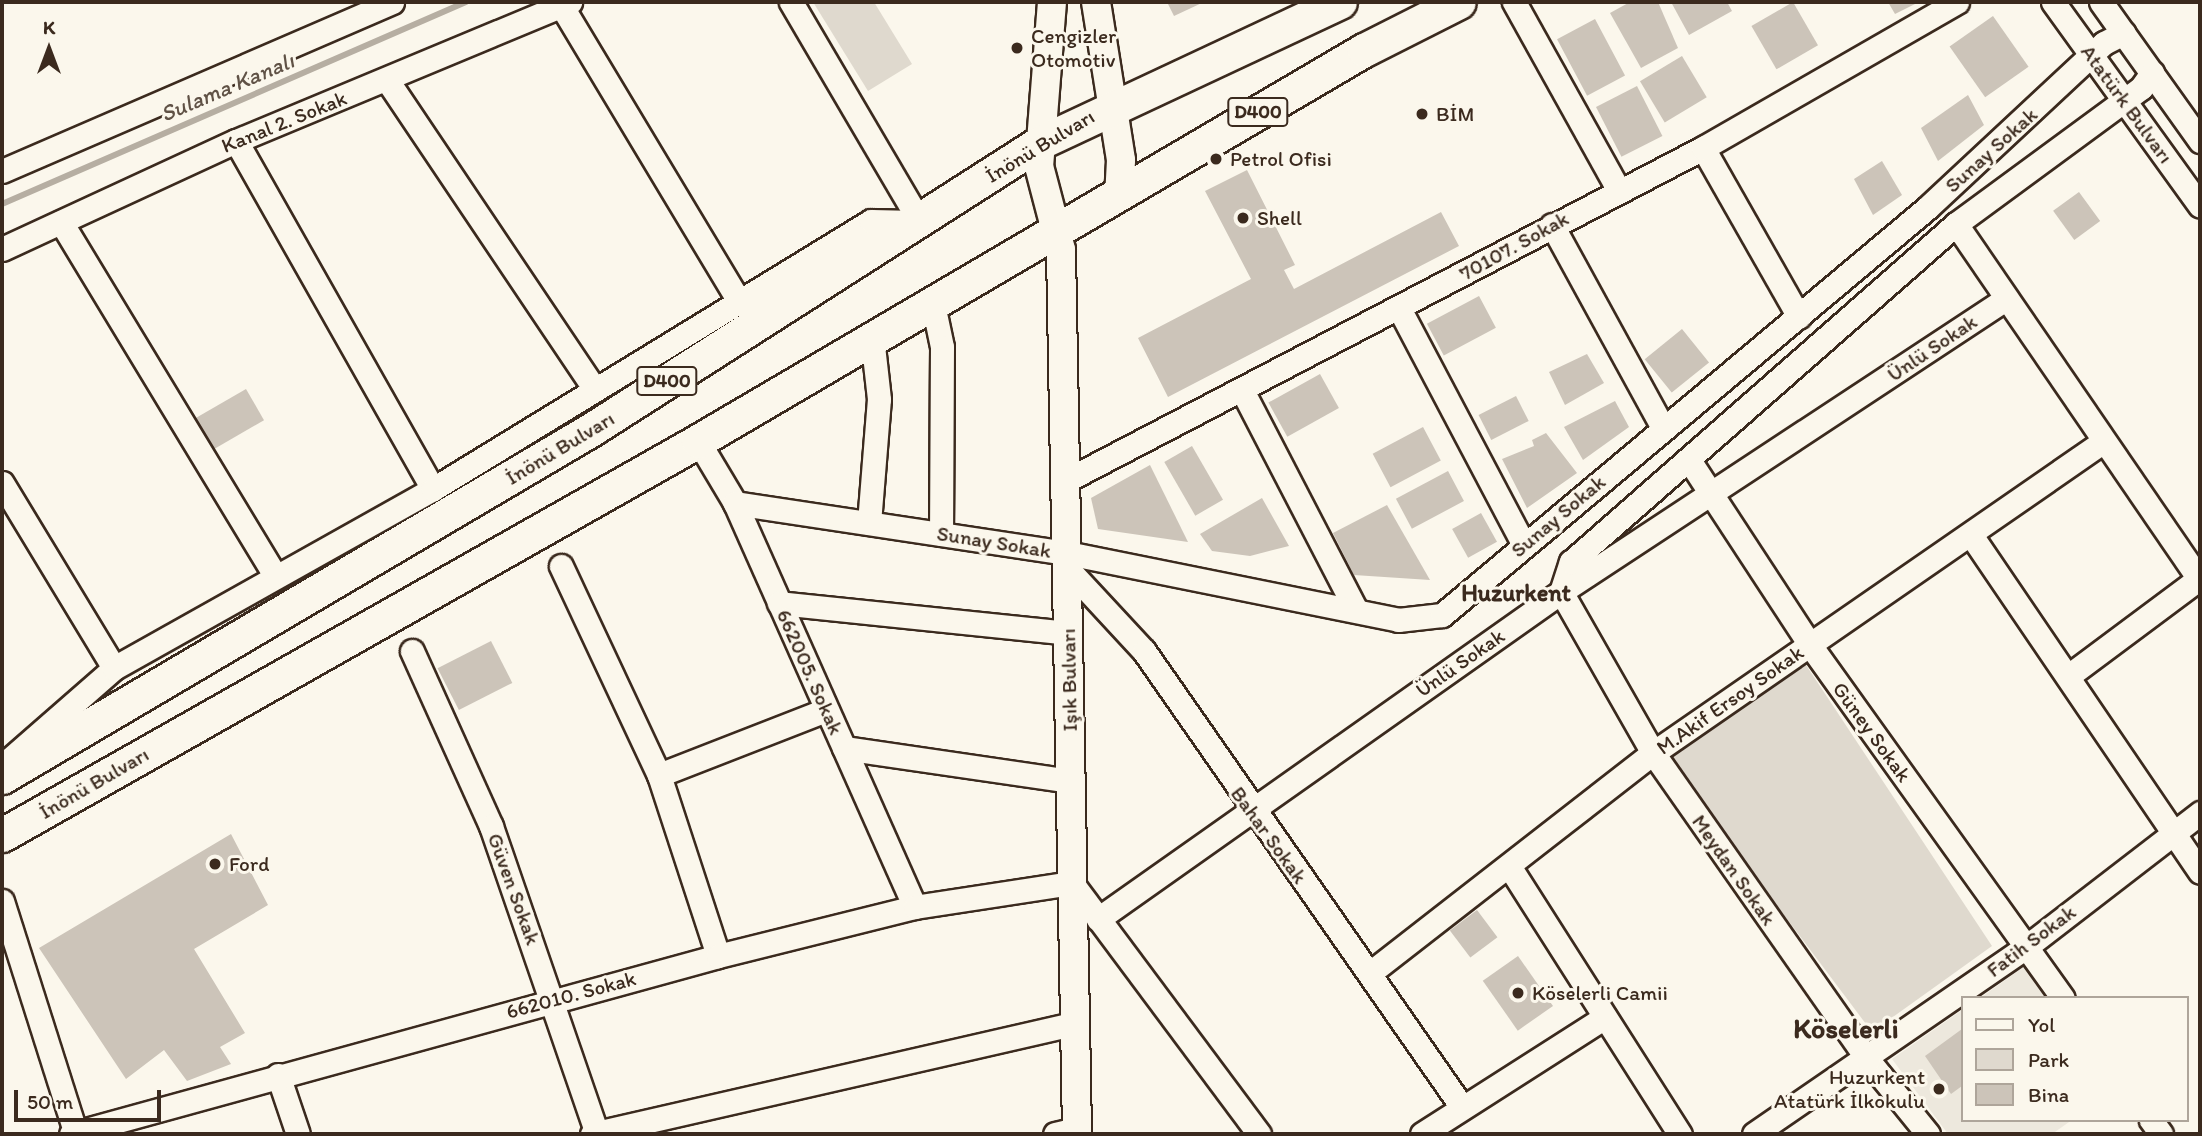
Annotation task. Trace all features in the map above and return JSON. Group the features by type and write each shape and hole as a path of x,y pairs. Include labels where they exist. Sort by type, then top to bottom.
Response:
{"highway":[{"name":"İnönü Bulvarı","path":"2,777 472,501 920,222 1041,142 1108,106 1340,2"},
{"name":"D400","path":"1059,227 1459,2"},
{"name":"İnönü Bulvarı","path":"2,835 698,440 932,299 1059,227"}],"main road":[{"name":"Işık Bulvarı","path":"1052,2 1039,166 1059,227 1067,480 1073,1024 1069,1132"},
{"path":"1096,2 1108,106 1121,160 1119,193"}],"street":[{"path":"2,171 392,2"},
{"path":"791,2 920,222"},
{"path":"1514,2 1618,189"},
{"name":"70107. Sokak","path":"1067,480 1243,392 1400,310 1618,189 1703,148 1957,2"},
{"name":"Atatürk Bulvarı","path":"2053,2 2093,60 2124,96 2200,205"},
{"name":"Atatürk Bulvarı","path":"2101,2 2200,141"},
{"path":"565,4 738,299"},
{"name":"Kanal 2. Sokak","path":"2,249 236,141 565,4"},
{"name":"Sunay Sokak","path":"735,503 942,534 1068,561 1355,608 1398,620 1442,615 1799,317 2093,60 2104,43 2124,33"},
{"name":"Sunay Sokak","path":"1560,592 1571,562 1956,224 2152,73"},
{"path":"387,80 595,390"},
{"path":"236,141 433,489"},
{"path":"1703,148 1799,317"},
{"path":"2,766 114,668 275,575 433,489 738,299 871,221 920,222"},
{"path":"61,222 275,575"},
{"path":"1956,224 2101,443 2199,579 2071,674"},
{"path":"1552,225 1663,428"},
{"path":"932,299 942,347 942,534"},
{"name":"Ünlü Sokak","path":"1098,919 1560,592 1714,494 2004,300"},
{"path":"1400,310 1524,545"},
{"path":"869,523 879,399 872,337"},
{"path":"1243,392 1355,608"},
{"name":"662005. Sokak","path":"698,440 735,503 915,907"},
{"name":"M.Akif Ersoy Sokak","path":"1370,973 1654,753 2101,443"},
{"name":"Güney Sokak","path":"1689,460 1714,494 1810,645 2062,996"},
{"path":"2,483 114,668"},
{"path":"1971,535 2071,674 2172,833 2200,872"},
{"name":"Bahar Sokak","path":"1068,561 1144,651 1250,811 1370,973 1462,1107"},
{"path":"561,566 659,775 718,956"},
{"name":"Meydan Sokak","path":"1560,592 1654,753 1868,1060 1928,1134"},
{"path":"779,603 1068,633"},
{"name":"Güven Sokak","path":"412,651 491,826 555,999 595,1134"},
{"path":"659,775 826,710"},
{"path":"844,748 1070,781"},
{"name":"Fatih Sokak","path":"1754,1134 1868,1060 2026,947 2200,813"},
{"path":"1509,866 1680,1134"},
{"path":"1072,883 1259,1134"},
{"name":"662010. Sokak","path":"74,1134 278,1075 718,956 915,907 1072,883"},
{"path":"2,901 74,1134"},
{"path":"1422,1134 1605,1017"},
{"path":"595,1134 1073,1024"},
{"path":"278,1075 298,1134"}],"shaded area":[{"path":"2025,966 2046,996 1983,996"},
{"name":"Huzurkent Atatürk İlkokulu","path":"1960,1011 1960,1122 2069,1122 2052,1134 1948,1134 1892,1059"}],"green space":[{"path":"813,2 874,2 912,64 868,91"},
{"path":"1806,665 1992,946 1872,1032 1665,757"}],"building":[{"path":"1167,2 1204,2 1174,16"},
{"path":"1630,2 1658,2 1678,48 1641,68 1610,13"},
{"path":"1671,2 1727,2 1732,11 1689,35"},
{"path":"1793,2 1818,45 1776,69 1751,26"},
{"path":"1888,2 1919,2 1895,14"},
{"path":"1993,16 2029,67 1985,97 1950,46"},
{"path":"1595,19 1625,76 1587,96 1557,39"},
{"path":"1682,56 1707,97 1665,122 1640,81"},
{"path":"1637,86 1662,136 1621,157 1596,107"},
{"path":"1968,95 1984,125 1938,161 1921,128"},
{"path":"1882,161 1902,195 1873,215 1854,179"},
{"path":"1247,170 1295,265 1284,270 1294,289 1441,212 1459,246 1168,397 1138,338 1251,279 1205,191"},
{"path":"2079,192 2100,221 2074,240 2053,211"},
{"path":"1479,296 1496,328 1444,355 1427,324"},
{"path":"1682,329 1709,362 1672,393 1645,359"},
{"path":"1587,354 1604,383 1565,405 1549,372"},
{"path":"1320,374 1339,408 1287,437 1268,403"},
{"path":"246,389 264,420 213,450 195,418"},
{"path":"1516,396 1529,421 1491,440 1479,415"},
{"path":"1615,401 1629,427 1583,460 1564,427"},
{"path":"1423,427 1441,461 1391,487 1373,454"},
{"path":"1546,433 1577,473 1527,508 1502,459 1534,446 1532,440"},
{"path":"1192,446 1223,500 1195,516 1164,462"},
{"path":"1150,465 1188,542 1098,529 1091,498"},
{"path":"1448,471 1464,501 1412,529 1396,499"},
{"path":"1262,498 1289,546 1250,556 1212,551 1200,534"},
{"path":"1387,505 1430,580 1354,575 1333,533"},
{"path":"1481,513 1497,542 1468,558 1452,529"},
{"path":"491,641 512,683 459,710 438,668"},
{"path":"231,834 268,905 194,949 245,1033 220,1047 231,1064 187,1081 164,1050 126,1079 39,948"},
{"path":"1477,910 1497,937 1470,958 1450,930"},
{"name":"Köselerli Camii","path":"1518,956 1553,1006 1518,1031 1483,981"},
{"path":"1960,1030 1960,1087 1951,1094 1925,1056"}],"waterway":[{"name":"Sulama Kanalı","path":"2,204 466,2"}],"place":[{"name":"Cengizler Otomotiv","path":"1017,48"},
{"name":"BİM","path":"1422,114"},
{"name":"Petrol Ofisi","path":"1216,159"},
{"name":"Shell","path":"1243,218"},
{"name":"Ford","path":"215,864"},
{"name":"Köselerli Camii","path":"1518,993"},
{"name":"Huzurkent Atatürk İlkokulu","path":"1939,1089"}],"district":[{"name":"Huzurkent","path":"1516,593"},
{"name":"Köselerli","path":"1846,1028"}]}
